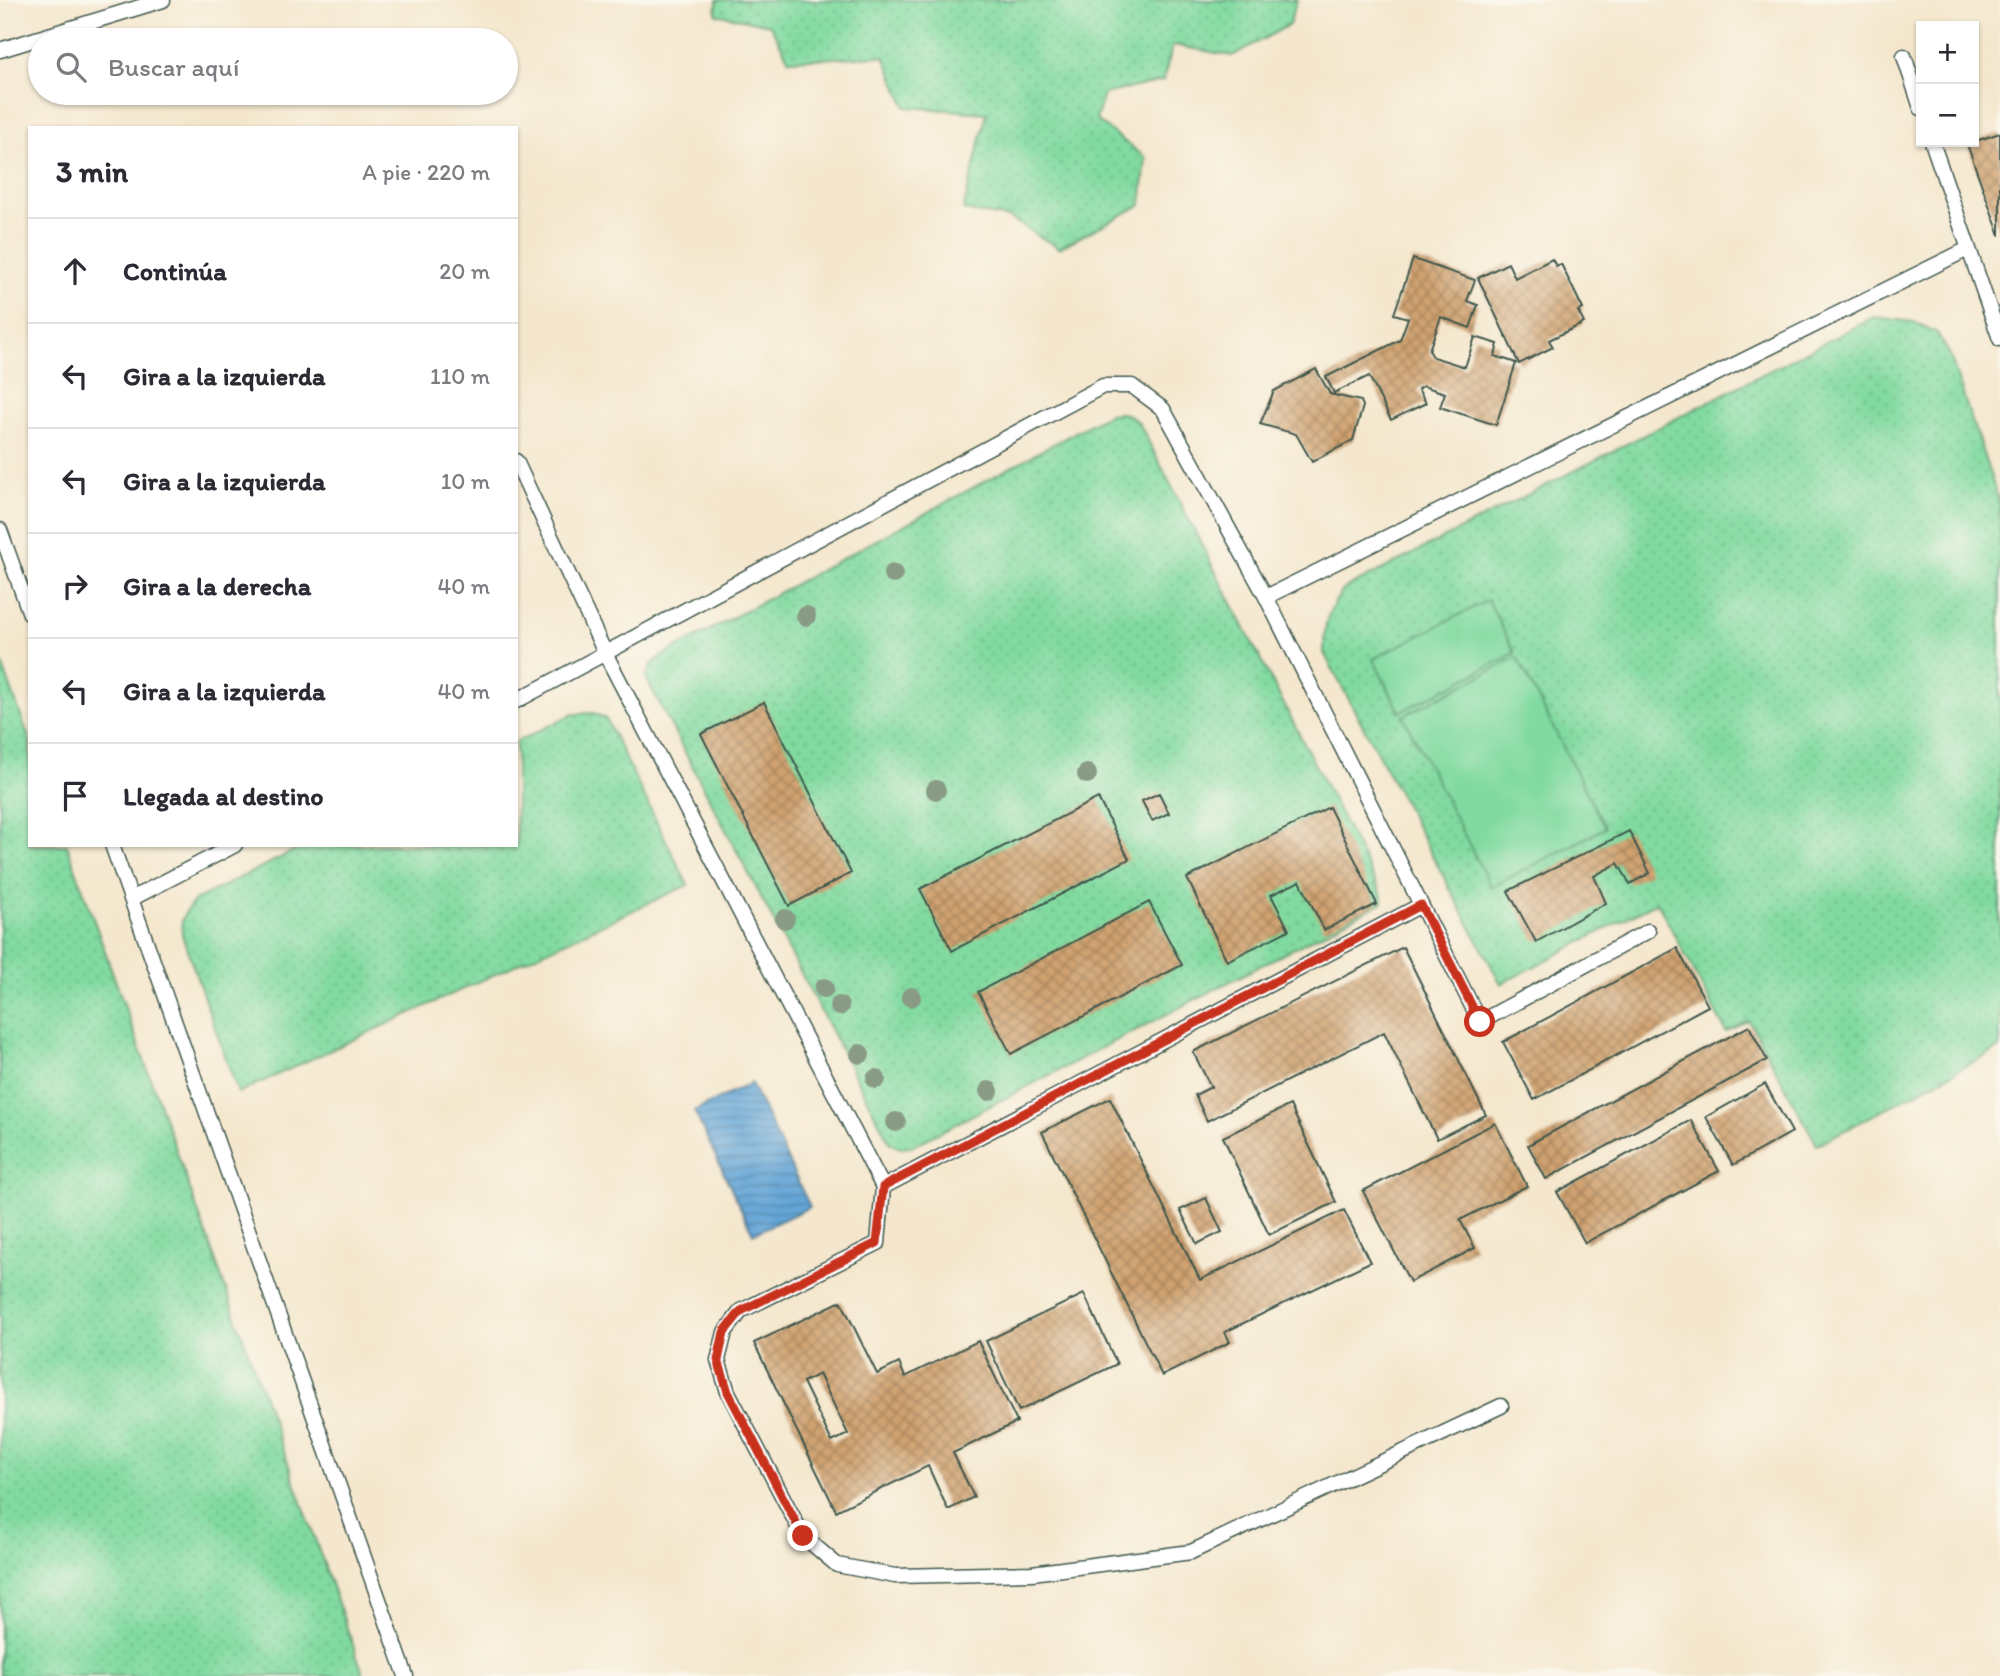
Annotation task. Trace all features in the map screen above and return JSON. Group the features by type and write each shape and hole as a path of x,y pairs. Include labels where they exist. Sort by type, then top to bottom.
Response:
{"lane":[{"path":"72,28 163,0"},
{"path":"0,50 28,41"},
{"path":"1904,56 1916,93"},
{"path":"1934,147 2000,340"},
{"path":"1266,597 1968,248"},
{"path":"518,700 1103,386 1132,386 1163,409 1266,597 1480,1022 1648,931"},
{"path":"518,465 606,655 883,1187 877,1243 741,1311 724,1332 718,1360 728,1392 803,1536 837,1564 895,1576 1031,1573 1191,1552 1501,1406"},
{"path":"0,530 28,608"},
{"path":"113,847 406,1676"},
{"path":"131,899 231,847"},
{"path":"883,1187 1421,905"}],"green space":[{"path":"717,0 1297,0 1289,25 1232,56 1173,45 1163,81 1104,94 1096,120 1146,158 1141,205 1059,248 1009,218 963,210 987,113 906,107 884,56 789,60 770,25 716,14"},
{"path":"1874,317 1914,322 1936,332 1949,353 2000,504 2000,1048 1817,1145 1749,1021 1726,1032 1657,902 1501,984 1324,653 1325,634 1327,619 1344,589"},
{"path":"1109,414 1129,415 1139,423 1381,893 1383,902 911,1147 900,1148 890,1143 646,678 651,665 660,657"},
{"path":"1488,600 1515,653 1400,712 1373,659"},
{"path":"1517,657 1605,828 1491,887 1403,716"},
{"path":"0,658 28,735 28,847 68,847 364,1676 0,1676"},
{"path":"594,713 606,719 688,885 238,1093 183,938 183,918 195,900 302,847 518,847 518,741 573,714"}],"water":[{"path":"751,1083 810,1207 753,1234 694,1111"}],"building":[{"path":"2000,133 2000,236 1968,147 1979,147 1979,140"},
{"path":"1413,259 1475,280 1467,301 1478,305 1470,328 1441,317 1429,350 1433,357 1465,367 1475,337 1498,344 1495,356 1516,363 1496,425 1440,407 1445,393 1423,386 1418,389 1426,403 1391,420 1369,376 1334,393 1326,377 1400,340 1408,318 1394,314"},
{"path":"1552,259 1556,266 1561,264 1583,309 1578,311 1584,323 1549,340 1553,347 1519,364 1478,278 1508,263 1515,278"},
{"path":"1316,369 1330,394 1361,401 1363,406 1353,440 1312,462 1296,434 1260,424 1274,391"},
{"path":"764,702 851,873 789,906 701,734"},
{"path":"1159,793 1169,813 1152,821 1142,801"},
{"path":"1098,798 1129,859 952,951 920,889"},
{"path":"1329,807 1377,904 1324,930 1300,881 1271,895 1289,930 1227,961 1187,878"},
{"path":"1629,831 1650,873 1630,884 1618,863 1594,876 1606,903 1536,942 1508,891"},
{"path":"1149,902 1182,965 1011,1054 978,992"},
{"path":"1403,947 1486,1115 1437,1139 1384,1032 1207,1121 1195,1095 1211,1087 1193,1052"},
{"path":"1677,948 1708,1006 1534,1100 1503,1042"},
{"path":"1749,1026 1767,1060 1546,1179 1528,1145"},
{"path":"1765,1084 1792,1132 1733,1165 1706,1117"},
{"path":"1110,1098 1200,1280 1344,1210 1370,1262 1225,1332 1230,1342 1162,1376 1042,1132"},
{"path":"1290,1105 1336,1202 1269,1235 1223,1137"},
{"path":"1691,1120 1719,1171 1585,1243 1557,1192"},
{"path":"1495,1123 1527,1186 1460,1220 1475,1248 1410,1282 1363,1191"},
{"path":"1206,1198 1222,1232 1197,1244 1180,1210"},
{"path":"1084,1294 1117,1364 1019,1411 986,1341"},
{"path":"841,1301 877,1374 899,1363 905,1377 978,1341 1017,1422 953,1453 974,1497 948,1510 928,1466 836,1511 754,1343","holes":["819,1374 848,1434 832,1442 803,1382"]}],"route":[{"path":"803,1536 728,1392 718,1360 724,1332 741,1311 877,1243 883,1187 1421,905 1480,1022"}]}
